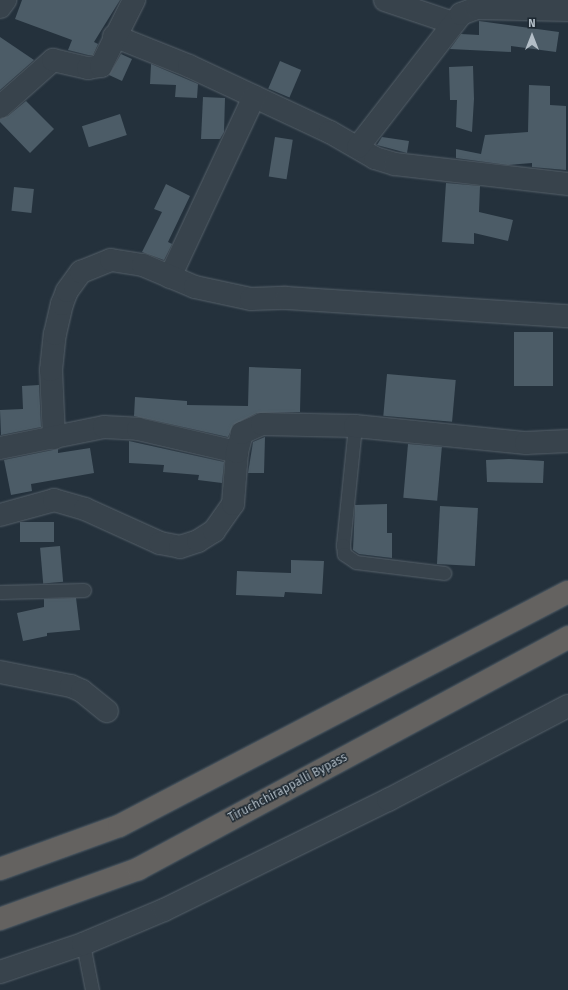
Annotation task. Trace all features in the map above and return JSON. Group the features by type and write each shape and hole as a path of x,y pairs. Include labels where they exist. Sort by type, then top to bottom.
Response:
{"highway":[{"path":"0,869 119,826 568,592"},
{"name":"Tiruchchirappalli Bypass","path":"0,919 138,869 568,637"}],"street":[{"path":"0,7 5,0"},
{"path":"0,107 53,60 88,68 101,66 114,36 134,0"},
{"path":"385,0 453,23"},
{"path":"358,147 461,14 477,8 568,10"},
{"path":"114,36 189,66 358,147 375,158 394,164 568,184"},
{"path":"170,277 254,97"},
{"path":"54,438 51,370 55,334 62,304 75,279 94,265 110,260 143,265 170,277 202,288 251,298 294,299 568,316"},
{"path":"0,515 54,500 85,509 160,543 180,547 198,541 214,532 224,520 233,504 237,452 242,433 262,424 355,426 526,443 568,441"},
{"path":"0,448 104,427 138,429 237,452"},
{"path":"0,672 72,686 82,691 107,711"},
{"path":"0,972 83,944 164,910 282,853 568,706"}],"lane":[{"path":"355,426 343,545 344,554 356,562 444,573"},
{"path":"0,592 84,590"},
{"path":"83,944 92,990"}],"building":[{"path":"22,0 120,0 94,42 98,44 93,55 88,55 68,50 72,40 15,19"},
{"path":"479,21 559,32 556,52 511,46 511,52 450,49 461,34 479,35"},
{"path":"0,37 34,60 0,90"},
{"path":"121,54 132,59 122,81 109,75"},
{"path":"280,61 301,70 289,98 268,89"},
{"path":"151,64 198,84 197,98 175,97 176,85 150,84"},
{"path":"473,66 474,99 472,132 456,127 457,100 450,100 449,67"},
{"path":"529,85 550,86 550,105 566,106 566,170 532,167 532,163 508,165 456,158 456,149 481,154 485,135 528,132"},
{"path":"203,97 225,98 224,132 220,139 201,139"},
{"path":"26,101 54,129 30,153 0,122 0,119 8,116"},
{"path":"120,114 127,135 89,147 82,126"},
{"path":"275,137 293,140 287,179 269,177"},
{"path":"382,137 409,141 407,153 377,145"},
{"path":"446,183 480,186 479,212 513,220 508,241 474,233 474,244 442,242"},
{"path":"166,184 190,196 168,242 172,244 164,260 142,252 162,212 154,209"},
{"path":"14,187 34,189 31,213 11,211"},
{"path":"514,332 553,332 553,386 514,386"},
{"path":"249,367 301,369 300,412 257,413 233,425 228,437 134,416 135,397 187,401 187,405 248,406"},
{"path":"387,374 456,380 452,422 383,416"},
{"path":"39,385 41,427 1,435 0,410 23,409 22,386"},
{"path":"265,437 264,473 248,473 253,442"},
{"path":"129,441 224,462 222,483 198,480 199,475 163,472 164,465 129,463"},
{"path":"408,444 442,447 437,501 403,498"},
{"path":"90,448 94,473 31,484 32,491 11,495 4,460 58,449 58,453"},
{"path":"509,459 544,461 543,483 487,482 486,460"},
{"path":"387,504 387,533 392,533 392,558 359,554 353,550 355,505"},
{"path":"440,506 478,508 475,566 437,564"},
{"path":"20,522 54,522 54,542 20,542"},
{"path":"60,546 63,582 43,584 40,548"},
{"path":"291,560 324,561 322,594 285,592 284,597 236,595 237,571 291,573"},
{"path":"76,598 80,630 47,633 47,636 23,641 17,613 44,607 44,599"}]}
